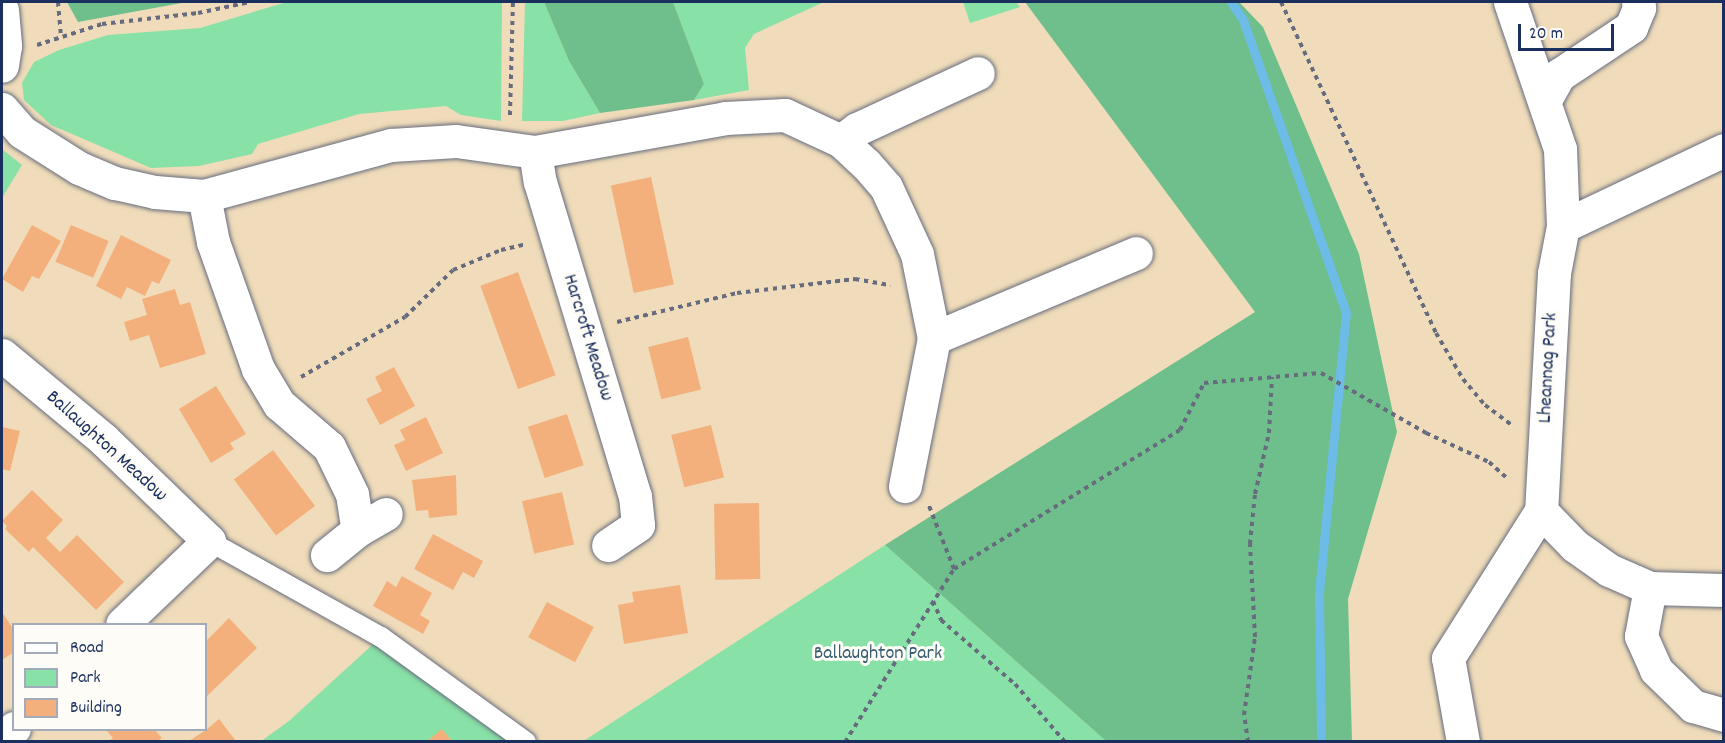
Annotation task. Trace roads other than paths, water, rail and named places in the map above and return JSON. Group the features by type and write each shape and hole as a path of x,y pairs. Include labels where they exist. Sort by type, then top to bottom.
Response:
{"street":[{"name":"Lheannag Park","path":"1463,741 1448,658 1541,511 1554,273 1563,226 1560,150 1510,2"},
{"path":"1545,100 1559,75 1631,27 1639,8 1638,2"},
{"path":"2,10 5,46 14,57"},
{"path":"841,141 856,129 978,73"},
{"path":"2,109 22,132 88,171 155,192 204,196 391,145 456,141 521,149 756,115 785,115 841,141 886,187 917,254 934,338 907,472"},
{"name":"Harcroft Meadow","path":"521,149 556,238 635,496 648,530 608,545"},
{"path":"1563,226 1724,150"},
{"path":"204,196 213,242 258,369 279,404 329,447 352,494 372,522 327,555"},
{"path":"934,338 1136,252"},
{"name":"Ballaughton Meadow","path":"2,355 103,439 209,541"},
{"path":"1541,511 1592,558 1650,588 1724,590"},
{"path":"123,623 209,541"},
{"path":"1650,588 1641,636 1656,670 1693,706 1724,715"}],"lane":[{"path":"209,541 381,637 526,741"}],"waterway":[{"path":"1231,2 1243,20 1346,312 1319,594 1321,742"}],"park label":[{"name":"Ballaughton Park","path":"878,654"}]}
